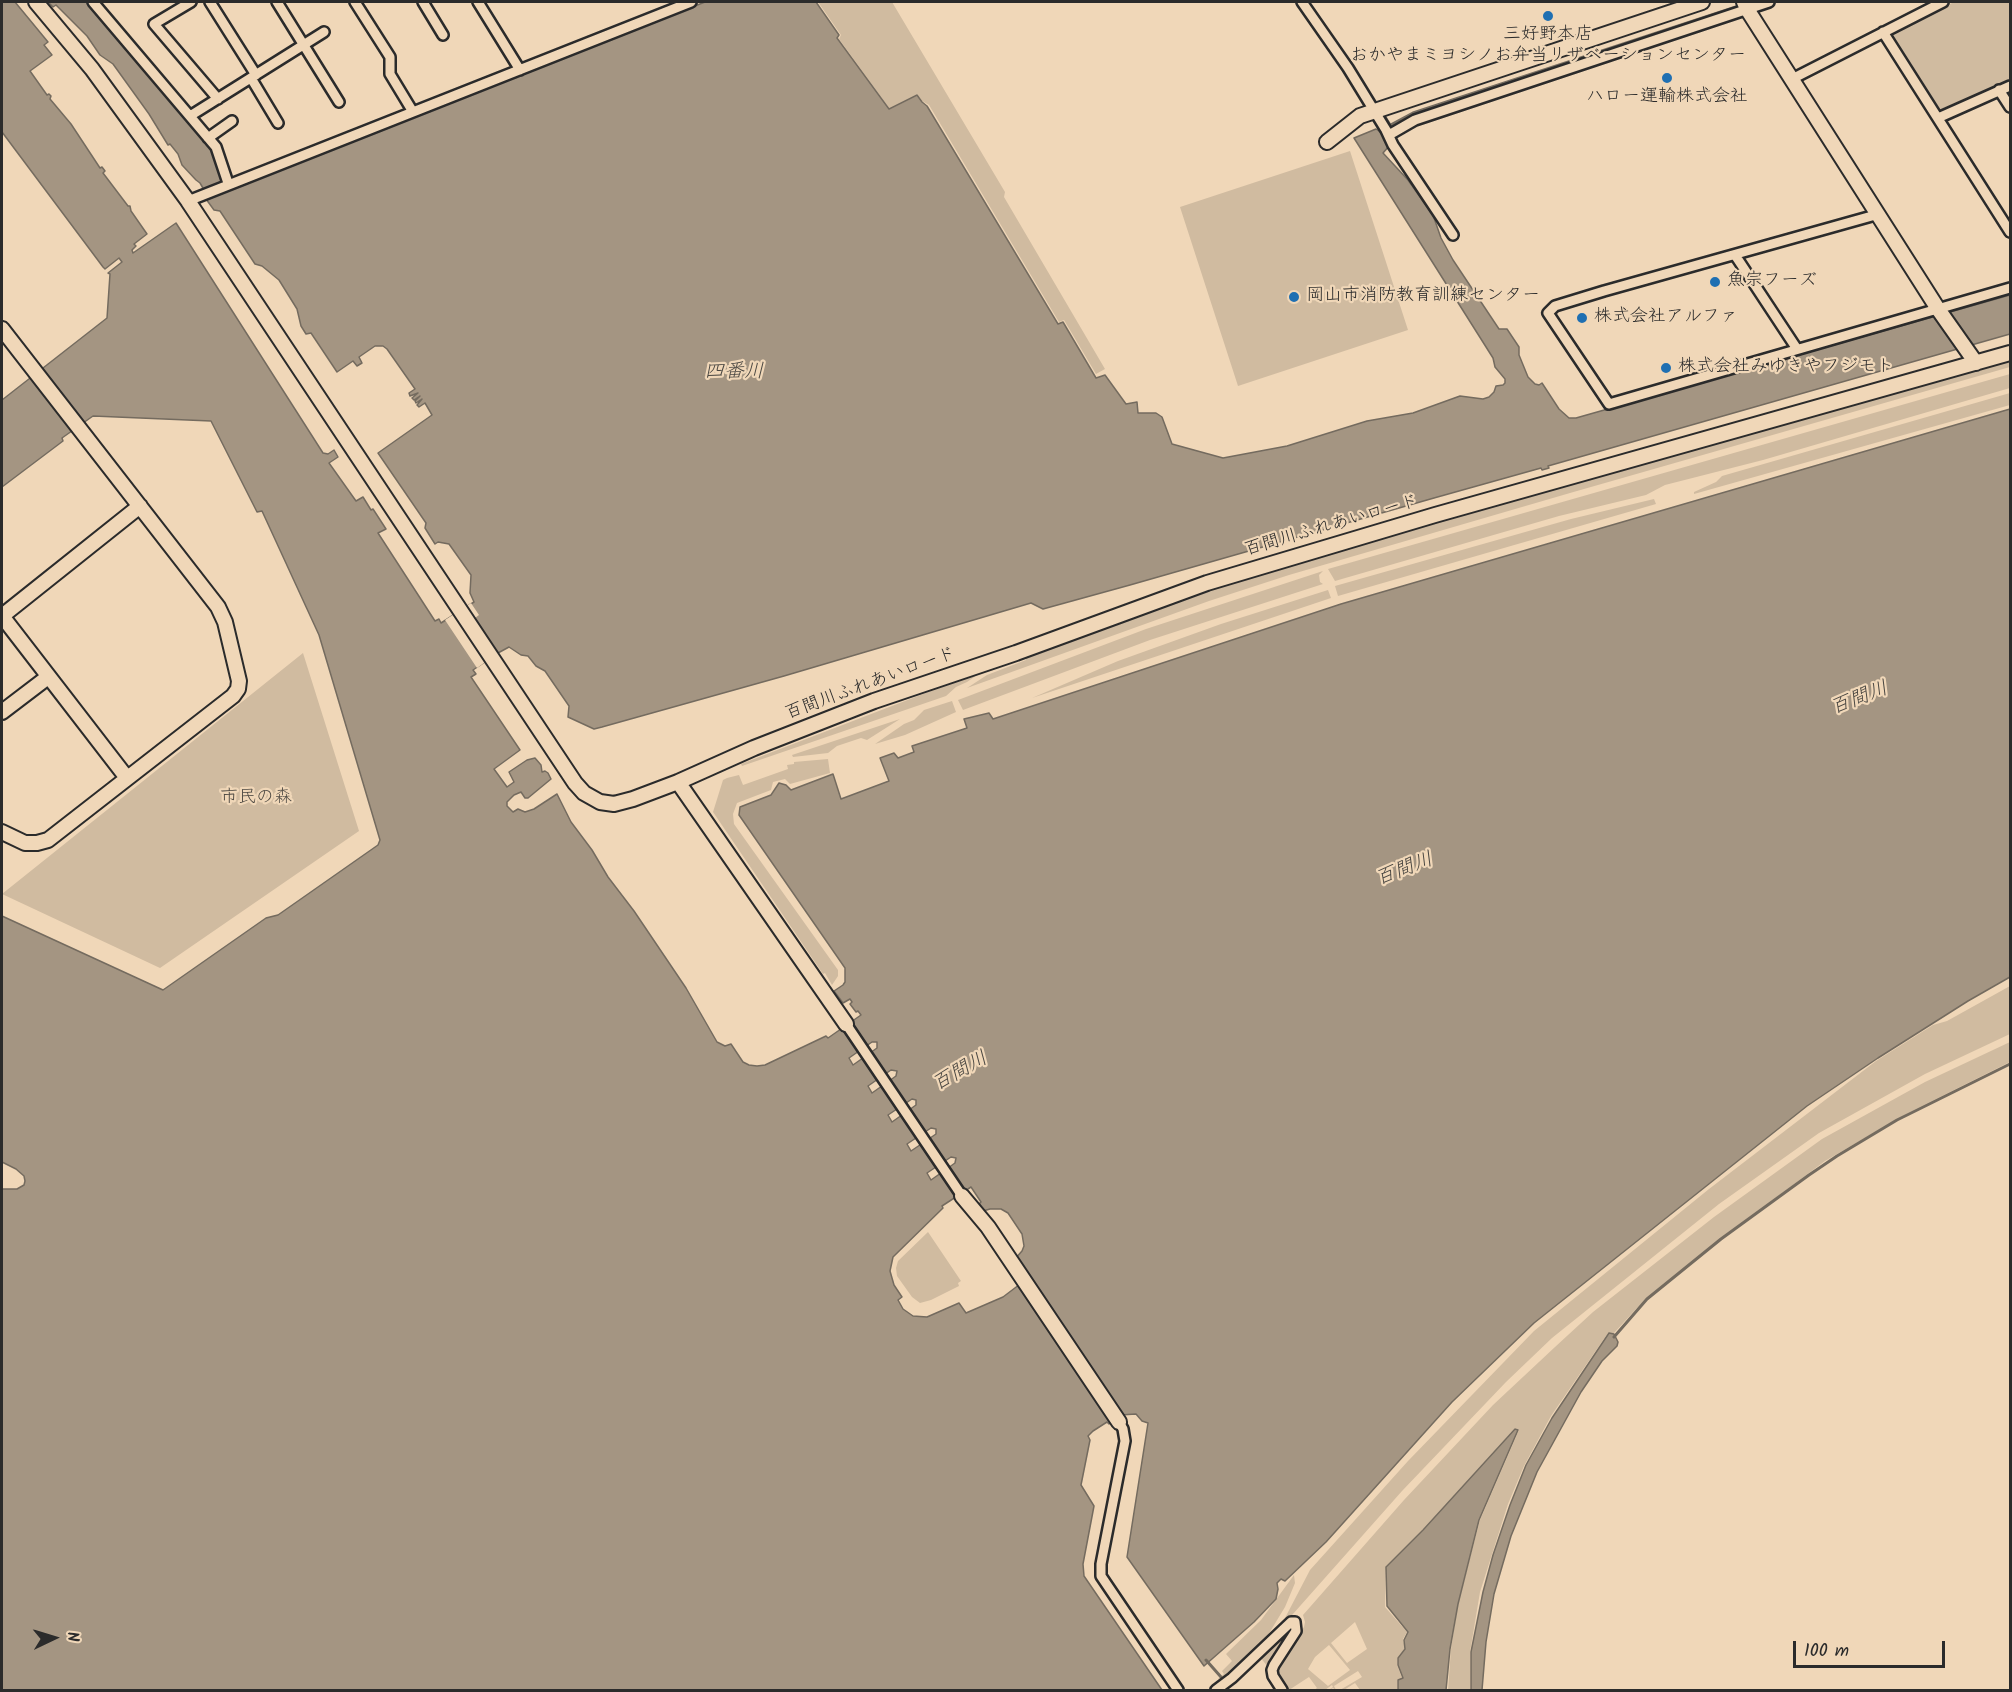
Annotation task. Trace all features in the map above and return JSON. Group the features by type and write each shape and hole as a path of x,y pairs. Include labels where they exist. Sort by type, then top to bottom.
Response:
{"street":[{"name":"百間川ふれあいロード","path":"36,2 92,69 188,201 575,783 592,799 608,804 624,802 678,782 754,747 874,701 1016,653 1207,583 1435,515 2010,353"},
{"path":"93,2 216,147 226,184"},
{"path":"191,2 154,24 218,99"},
{"path":"210,2 254,76 278,123"},
{"path":"277,2 339,102"},
{"path":"355,2 390,57 390,74 413,112"},
{"path":"423,2 443,35"},
{"path":"478,2 520,70"},
{"path":"188,201 226,184 691,2"},
{"path":"1302,2 1348,68 1393,145 1453,235"},
{"path":"1327,142 1360,116 1700,2"},
{"path":"1386,130 1746,6 1769,2"},
{"path":"1792,79 1943,2"},
{"path":"1746,6 1940,312 1976,363"},
{"path":"190,116 324,32"},
{"path":"1883,32 2010,232"},
{"path":"1938,118 2010,86"},
{"path":"2000,90 2010,107"},
{"path":"208,138 232,120"},
{"path":"1878,214 1555,306 1548,313 1609,404 1797,349 1940,312 2010,288"},
{"path":"1735,255 1797,349"},
{"path":"2,329 222,614 239,681 238,689 233,696 48,840 25,843 2,832"},
{"path":"127,778 2,616 140,506"},
{"path":"2,712 48,677"},
{"path":"678,782 962,1196 981,1217 1119,1422 1125,1441 1101,1564 1101,1576 1178,1690"},
{"path":"1216,1690 1248,1664 1291,1622 1295,1622 1296,1631 1272,1670 1273,1677 1282,1690"}],"green space":[{"path":"818,2 892,2 1005,192 1004,197 1105,369 1096,374 1064,320 1059,322 929,105 917,94 889,108 839,39 841,35"},
{"path":"1954,2 2010,2 2010,80 1941,109 1937,108 1893,35 1894,32"},
{"path":"1350,151 1408,330 1238,386 1180,207"},
{"path":"2010,357 2010,367 1289,575 1209,601 967,688 987,675 1026,660 1025,656 1253,571"},
{"path":"2010,374 2010,388 1763,460 1665,485 1646,495 1559,516 1335,581 1328,569"},
{"path":"2010,393 2010,405 1694,494 1716,482 1722,476"},
{"path":"1654,499 1656,504 1338,596 1335,586 1571,519"},
{"path":"1323,571 1319,575 1320,582 1323,584 1150,640 963,710 958,700 1146,629"},
{"path":"1328,590 1331,598 1032,698 1118,661 1221,624"},
{"name":"市民の森","path":"303,653 359,831 160,968 2,894"},
{"path":"983,671 956,687 946,696 742,766 741,764"},
{"path":"952,701 956,712 905,735 875,744 904,724 914,720 924,710"},
{"path":"900,719 867,740 861,738 837,746 828,753 793,757 792,755"},
{"path":"828,759 830,773 790,784 785,779 773,782 771,790 737,803 733,814 734,824 838,970 838,976 832,985 713,812 723,780 727,778 739,775 743,785 788,769 787,765 794,764 794,762"},
{"path":"2010,986 2010,1034 1925,1074 1819,1133 1719,1204 1552,1338 1506,1382 1402,1491 1285,1623 1285,1618 1310,1570 1408,1461 1534,1331 1709,1189 1876,1061 1933,1025 1947,1021"},
{"path":"2010,1042 2010,1062 1908,1113 1825,1161 1705,1251 1636,1309 1614,1333 1608,1333 1551,1416 1524,1466 1508,1504 1480,1592 1470,1652 1470,1690 1448,1690 1458,1604 1480,1520 1519,1430 1515,1428 1386,1566 1385,1607 1407,1632 1403,1639 1405,1648 1397,1658 1402,1678 1397,1680 1397,1690 1360,1690 1355,1683 1340,1690 1362,1677 1358,1671 1334,1686 1336,1690 1333,1688 1329,1690 1333,1687 1332,1685 1325,1690 1314,1690 1317,1688 1309,1677 1289,1690 1285,1690 1275,1674 1275,1668 1304,1627 1303,1615 1404,1500 1493,1405 1593,1312 1714,1217 1822,1139 1925,1082","holes":["1355,1622 1367,1649 1347,1663 1331,1643","1329,1645 1350,1670 1328,1686 1308,1669 1315,1657"]},
{"path":"928,1232 961,1281 958,1283 959,1286 920,1303 912,1297 897,1276 896,1268 898,1261"},
{"path":"1294,1575 1295,1583 1285,1607 1265,1640 1220,1681 1218,1679 1224,1674 1222,1671 1232,1661 1226,1654 1261,1620"},
{"path":"1287,1632 1291,1636 1268,1667 1260,1657"}],"water":[{"path":"2,2 15,2 48,42 44,45 52,55 30,71 47,95 51,96 50,99 71,124 100,168 102,167 105,171 103,173 130,206 147,234 134,244 136,246 132,250 133,253 176,223 323,453 328,454 334,450 338,457 329,463 356,501 363,497 371,510 373,509 386,529 378,533 435,621 439,619 441,623 474,602 470,593 471,575 449,544 438,542 435,544 425,528 426,523 378,453 432,415 425,403 419,407 417,405 422,399 416,403 415,401 420,396 414,400 412,398 418,393 410,396 409,393 415,389 383,346 375,346 359,357 362,363 357,366 353,361 337,372 311,333 306,334 301,326 297,309 279,280 262,266 255,264 220,211 214,210 206,199 207,195 200,183 182,165 178,154 170,144 168,145 113,64 100,55 87,36 56,5 53,7 48,2 89,2 215,150 225,188 417,116 705,2 816,2 839,35 837,38 889,109 917,95 927,106 1058,324 1063,322 1096,378 1105,375 1126,404 1137,402 1138,413 1156,413 1162,417 1172,444 1223,458 1287,446 1367,421 1413,413 1460,396 1483,399 1494,392 1496,386 1505,383 1505,379 1495,367 1493,358 1354,138 1376,129 1382,133 1390,145 1383,153 1408,180 1433,215 1441,238 1453,260 1499,329 1507,329 1519,347 1519,355 1528,377 1535,384 1542,383 1559,409 1569,418 1576,418 2010,295 2010,334 1548,466 1549,468 1542,470 1541,468 1130,585 1043,609 1031,603 594,729 568,717 569,706 545,671 536,666 528,656 521,655 509,647 473,670 476,674 471,677 520,750 494,769 507,787 514,782 509,772 527,760 535,758 541,765 542,772 548,773 551,779 528,798 525,798 521,792 514,795 507,802 507,806 513,812 518,809 525,812 557,794 571,822 686,988 717,1042 725,1046 731,1044 743,1062 749,1065 765,1065 826,1036 828,1038 861,1015 850,1004 852,1002 850,999 843,1003 834,991 845,982 845,968 739,815 740,807 771,795 779,783 791,790 833,774 841,799 889,781 880,758 894,753 898,758 914,752 912,746 967,728 964,719 989,713 993,719 1341,604 2010,409 2010,977 1878,1058 1807,1106 1534,1323 1452,1402 1326,1542 1285,1581 1281,1579 1277,1583 1276,1599 1254,1622 1204,1666 1127,1557 1148,1423 1142,1421 1136,1414 1120,1415 1109,1424 1107,1422 1093,1431 1088,1436 1090,1440 1081,1485 1094,1506 1083,1564 1084,1576 1162,1690 2,1690 2,1189 17,1189 24,1185 25,1181 24,1176 16,1169 2,1162 2,916 163,990 266,918 278,915 378,845 380,840 319,635 262,511 257,512 211,421 93,416 2,487 2,400 107,318 110,274 108,273 122,262 119,258 105,269 103,267 2,132","holes":["872,1042 877,1042 877,1048 853,1065 849,1058","891,1070 897,1071 896,1076 872,1093 868,1086","912,1099 916,1100 916,1105 892,1122 888,1115","931,1128 936,1129 936,1134 911,1151 907,1144","951,1157 956,1158 955,1163 931,1180 927,1173","971,1187 981,1202 979,1204 983,1211 1001,1209 1008,1213 1022,1234 1024,1246 1015,1259 1028,1278 1003,1297 966,1313 959,1303 927,1317 913,1316 903,1309 898,1300 902,1297 894,1285 890,1271 893,1257 943,1208 942,1206"]},
{"path":"1609,1333 1614,1334 1618,1342 1617,1346 1602,1361 1581,1392 1537,1472 1511,1536 1494,1594 1486,1642 1482,1690 1471,1690 1471,1652 1483,1592 1510,1505 1526,1465 1552,1418"},
{"path":"1515,1429 1518,1430 1479,1520 1458,1604 1446,1690 1398,1690 1398,1680 1403,1678 1398,1658 1405,1649 1404,1640 1408,1632 1387,1606 1386,1567"}],"pier":[{"path":"471,603 479,615 475,618 498,653 477,668 445,620"}],"waterway":[{"path":"1308,2 1336,43"},
{"path":"1385,128 1413,113 1742,5"},
{"path":"1362,83 1376,104"},
{"path":"1385,117 1390,125"},
{"path":"1614,1337 1647,1299 1721,1239 1809,1175 1897,1120 2010,1064"},
{"path":"1206,1660 1221,1677"}],"place":[{"name":"三好野本店 おかやまミヨシノお弁当リザベーションセンター","path":"1548,16"},
{"name":"ハロー運輸株式会社","path":"1667,78"},
{"name":"魚宗フーズ","path":"1715,282"},
{"name":"岡山市消防教育訓練センター","path":"1294,297"},
{"name":"株式会社アルファ","path":"1582,318"},
{"name":"株式会社みゆきやフジモト","path":"1666,368"}],"water label":[{"name":"四番川","path":"734,374"},
{"name":"百間川","path":"1860,700"},
{"name":"百間川","path":"1405,871"},
{"name":"百間川","path":"961,1073"}]}
